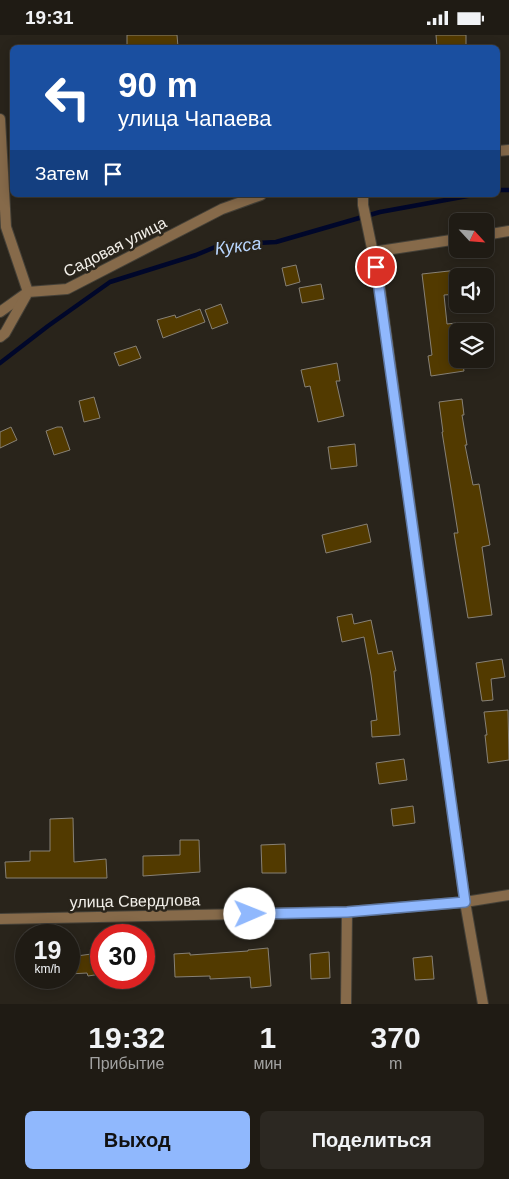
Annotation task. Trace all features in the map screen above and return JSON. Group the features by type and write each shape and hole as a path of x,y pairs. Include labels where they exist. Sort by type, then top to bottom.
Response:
{"street":[{"path":"0,119 6,227 28,292 5,333 0,337"},
{"name":"Садовая улица","path":"28,292 67,289 222,209 255,197"},
{"path":"363,200 373,252 465,902 483,1004"},
{"path":"494,234 509,231"},
{"path":"373,252 449,240"},
{"path":"0,312 28,292"},
{"name":"улица Свердлова","path":"0,919 347,912 465,902 509,895"},
{"path":"346,1004 347,912"}],"building":[{"path":"127,35 177,35 178,45 127,45"},
{"path":"436,35 466,35 466,45 437,45"},
{"path":"296,265 300,282 286,286 282,268"},
{"path":"449,271 449,295 444,295 447,324 449,324 449,368 464,368 464,371 431,376 428,356 432,355 422,274"},
{"path":"321,284 324,299 302,303 299,288"},
{"path":"221,304 228,323 212,329 205,310"},
{"path":"200,309 205,322 163,338 157,320 175,315 176,318"},
{"path":"136,346 141,358 119,366 114,353"},
{"path":"337,363 340,381 336,381 344,416 318,422 310,386 305,387 301,370"},
{"path":"94,397 100,418 84,422 79,401"},
{"path":"462,399 464,415 462,415 467,445 465,445 473,485 479,484 490,545 482,547 492,615 468,618 454,533 458,533 439,402"},
{"path":"11,427 17,440 0,448 0,432"},
{"path":"62,427 70,450 54,455 46,431"},
{"path":"355,444 357,466 331,469 328,447"},
{"path":"367,524 371,542 326,553 322,535"},
{"path":"352,614 354,624 371,620 378,654 392,651 396,671 394,671 400,735 372,737 371,721 377,720 364,637 342,642 337,617"},
{"path":"502,659 505,677 491,679 493,700 482,701 476,663"},
{"path":"508,710 509,760 488,763 484,712"},
{"path":"404,759 407,780 379,784 376,763"},
{"path":"413,806 415,823 393,826 391,809"},
{"path":"73,818 74,862 106,859 107,878 6,878 5,862 30,861 30,851 50,851 50,819"},
{"path":"180,840 199,840 200,872 143,876 143,856 180,855"},
{"path":"285,844 286,873 262,873 261,845"},
{"path":"268,948 271,986 251,988 250,977 210,979 210,976 175,977 174,954 190,953 190,955"},
{"path":"329,952 330,978 311,979 310,954"},
{"path":"90,954 90,976 88,976 87,973 80,973 80,956"},
{"path":"432,956 434,979 415,980 413,958"}],"waterway":[{"name":"Кукса","path":"500,190 509,190"},
{"name":"Кукса","path":"0,363 110,282 196,255 220,245 276,242 380,212 462,197"}],"route":[{"path":"250,914 347,912 465,902 376,267"}]}
